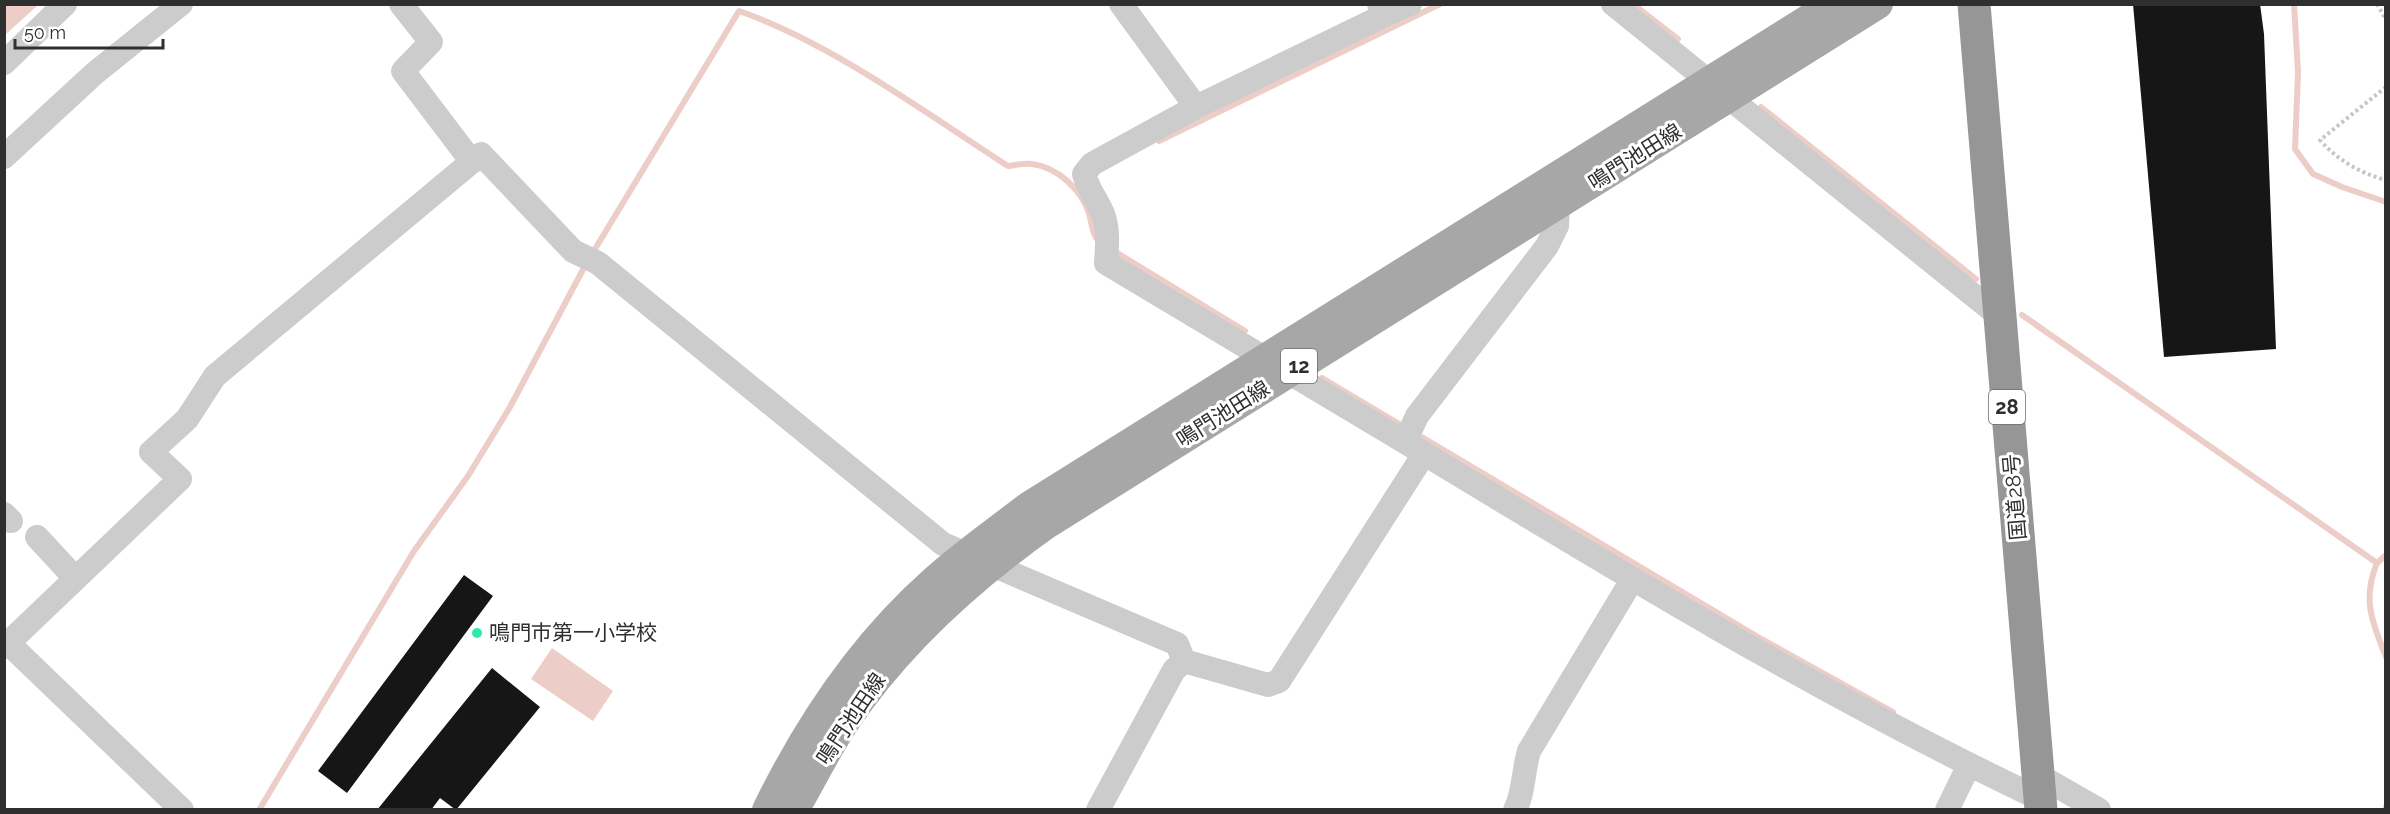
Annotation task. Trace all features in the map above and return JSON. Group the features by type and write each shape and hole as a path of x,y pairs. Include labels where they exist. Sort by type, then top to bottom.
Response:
{"highway":[{"name":"国道28号","path":"1974,4 2039,795"}],"main road":[{"name":"鳴門池田線","path":"1278,365 1558,205 1719,90 1833,4"},
{"name":"鳴門池田線","path":"767,810 823,711 876,642 933,582 1045,525 1278,365 1719,90 1878,4"},
{"name":"鳴門池田線","path":"794,810 844,723 892,659 978,560"}],"street":[{"path":"4,63 65,4"},
{"path":"4,157 95,73 181,4"},
{"path":"401,4 431,42 403,71 472,162"},
{"path":"1121,4 1196,107"},
{"path":"1410,4 1383,9 1092,164 1084,174 1088,188 1104,216 1107,238 1106,263 1278,365 1413,437 1632,580 1962,762 2039,795 2099,810"},
{"path":"1612,4 1999,316"},
{"path":"182,810 6,645 180,479 151,452 187,419 215,376 481,154 573,251 598,263 935,537 978,560 1177,644 1184,661"},
{"path":"1184,661 1268,685 1279,681 1413,437 1546,246 1557,226 1558,205"},
{"path":"37,537 75,578"},
{"path":"1515,810 1521,798 1522,774 1529,751 1632,580"},
{"path":"1098,810 1174,670 1184,661"},
{"path":"1947,810 1962,762"}],"path":[{"path":"2378,4 2385,20"},
{"path":"2385,87 2320,140 2331,152 2353,167 2385,180"}],"shaded area":[{"path":"5,4 38,4 38,5 5,35"},
{"path":"552,648 613,691 593,721 531,679"}],"building":[{"path":"2133,4 2260,4 2264,34 2276,349 2164,357"},
{"path":"464,575 493,596 347,793 318,771"},
{"path":"492,668 540,707 456,810 440,798 431,810 377,810"}],"waterway":[{"path":"1159,141 1440,4"},
{"path":"1633,4 1678,39"},
{"path":"2294,4 2298,72 2295,149 2313,174 2386,202"},
{"path":"592,254 739,11 808,41 843,60 1008,166 1032,164 1059,174 1074,188 1085,204 1094,233 1100,243"},
{"path":"1761,107 1976,279"},
{"path":"1114,251 1245,331"},
{"path":"259,810 414,551 468,476 510,407 587,262"},
{"path":"2022,315 2377,563 2386,555"},
{"path":"1322,378 1406,428"},
{"path":"1415,433 1758,637 1893,712"},
{"path":"2377,563 2370,588 2371,610 2386,657"}],"place":[{"name":"鳴門市第一小学校","path":"477,633"}]}
